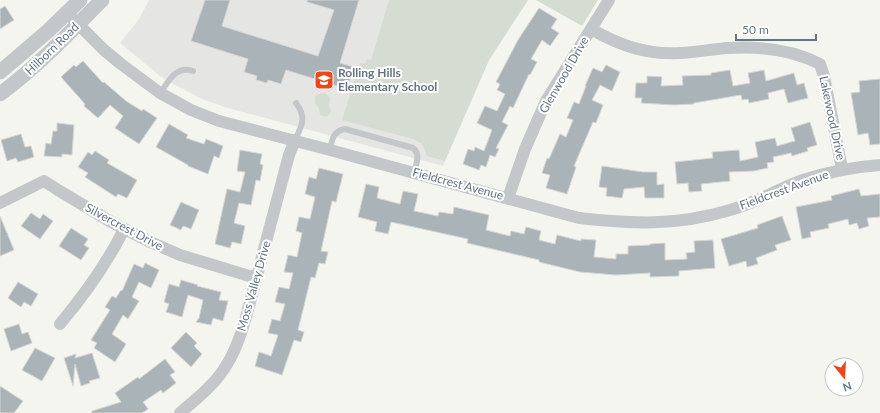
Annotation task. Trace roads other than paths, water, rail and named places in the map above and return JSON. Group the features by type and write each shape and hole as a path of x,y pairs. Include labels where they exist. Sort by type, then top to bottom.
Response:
{"street":[{"name":"Hilborn Road","path":"0,72 80,0"},
{"name":"Hilborn Road","path":"0,94 18,81 102,0"},
{"name":"Glenwood Drive","path":"508,198 525,149 546,101 609,0"},
{"name":"Fieldcrest Avenue","path":"67,13 115,59 160,93 190,110 219,121 295,140 580,218 618,222 660,223 697,219 731,210 803,180 842,169 880,165"},
{"name":"Lakewood Drive","path":"591,28 627,47 653,52 683,54 728,48 758,47 782,50 810,58 820,64 824,76 842,169"},
{"name":"Moss Valley Drive","path":"180,413 202,394 224,369 238,343 289,155 295,140"},
{"name":"Silvercrest Drive","path":"0,202 44,180 58,190 124,229 180,255 256,278"},
{"path":"60,324 85,294 114,250 124,229"}],"lane":[{"path":"160,93 174,74 180,70 188,69 193,71"},
{"path":"295,140 303,122 301,109 296,103"},
{"path":"330,150 334,134 337,131 344,129 413,148 416,150 418,157 414,173"}],"place":[{"name":"Rolling Hills Elementary School","path":"324,80"}]}
